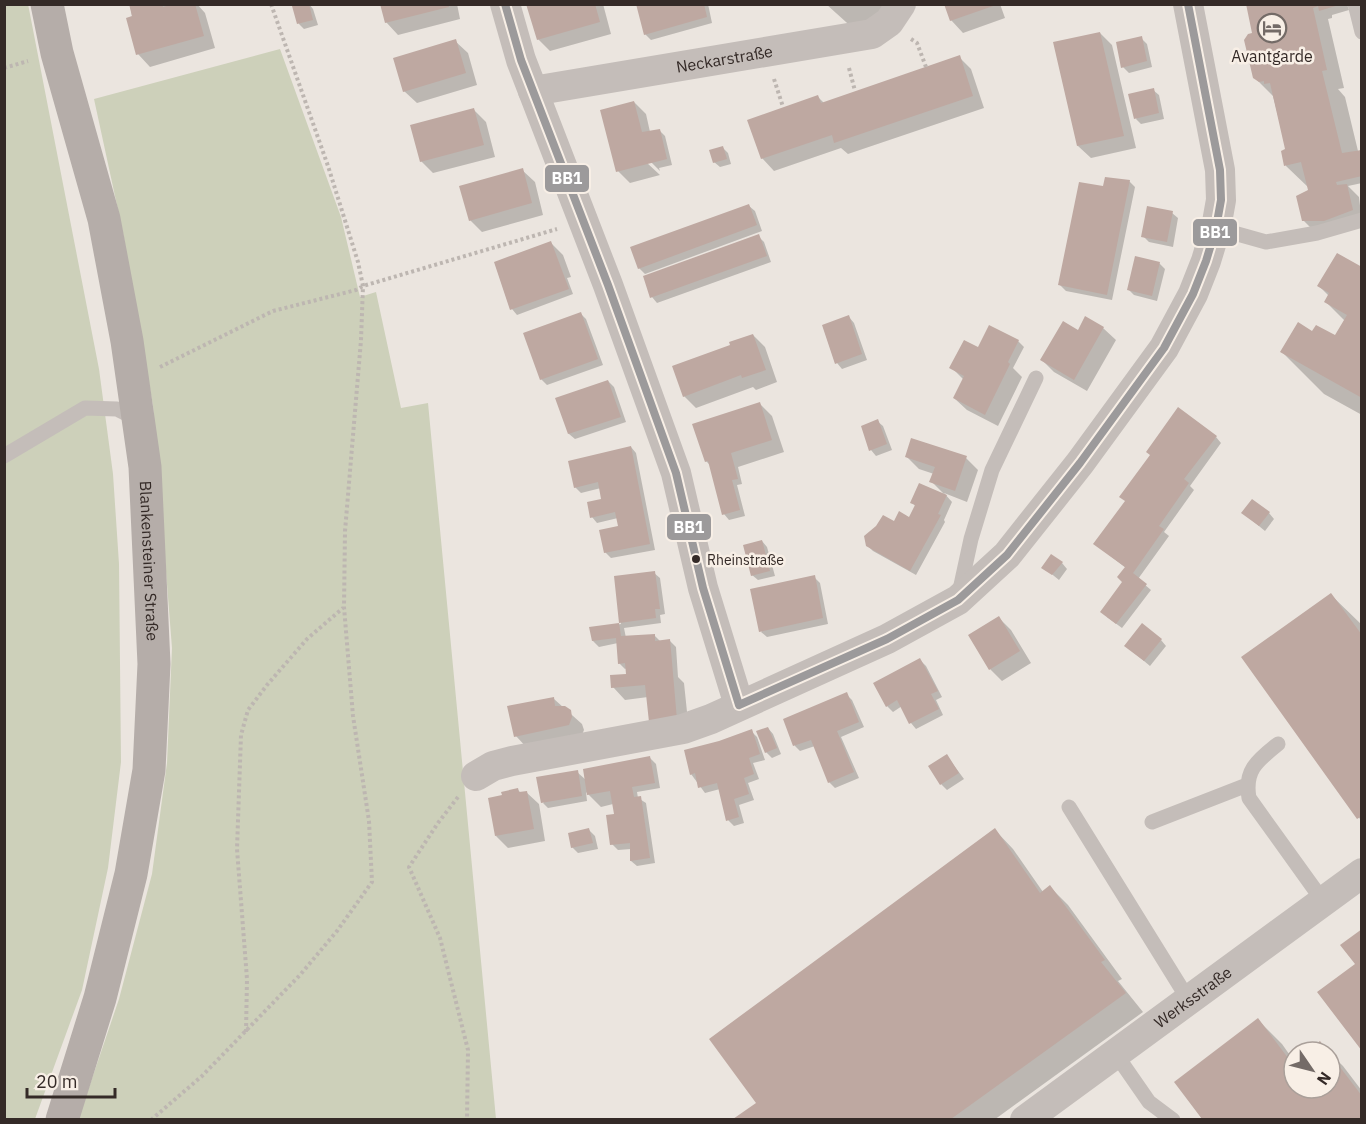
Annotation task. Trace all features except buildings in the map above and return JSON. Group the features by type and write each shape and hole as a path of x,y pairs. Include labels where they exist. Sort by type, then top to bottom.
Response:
{"main road":[{"name":"Blankensteiner Straße","path":"47,4 57,53 104,219 133,382 145,467 154,664 149,770 131,874 100,998 62,1119"}],"street":[{"path":"505,4 521,60 676,473 703,588 739,705"},
{"name":"Neckarstraße","path":"533,91 872,34 890,22 902,4"},
{"path":"476,776 494,766 512,761 683,729 711,719 887,639 958,600 1014,546 1080,464 1164,348 1193,294 1206,261 1216,228 1221,200 1220,170 1188,4"},
{"name":"Werksstraße","path":"1024,1119 1362,873"}],"lane":[{"path":"1355,4 1362,32"},
{"path":"1216,228 1266,242 1317,233 1362,220"},
{"path":"958,600 971,539 992,470 1036,378"},
{"path":"4,456 85,408 117,410 139,420"},
{"path":"1278,744 1252,767 1247,785 1249,798 1323,901"},
{"path":"1152,822 1247,785"},
{"path":"1069,807 1188,999"},
{"path":"1115,1053 1149,1102 1173,1119"}],"path":[{"path":"151,1119 202,1076 246,1033 300,975 372,882 369,821 353,716 344,607 345,531 361,340 363,286 358,262 328,166 271,4"},
{"path":"133,382 273,311 356,290 583,221"},
{"path":"246,1033 247,979 237,849 241,735 248,710 267,685 307,639 344,607"},
{"path":"467,1119 468,1050 440,938 409,867 438,823 476,776"}],"green space":[{"path":"28,4 99,369 113,474 119,564 121,762 108,868 82,990 35,1119 5,1120 4,5"},
{"path":"280,49 341,217 360,297 376,292 401,408 428,403 496,1119 78,1120 119,999 152,874 167,763 172,648 153,406 123,233 94,99"}],"transit line":[{"name":"BB1","path":"505,4 521,60 608,285 676,473 703,588 739,705"},
{"name":"BB1","path":"739,705 887,639 958,600 1007,555 1080,463 1164,348 1193,294 1206,261 1216,228 1221,200 1220,170 1188,4"}],"place":[{"name":"Avantgarde","path":"1272,28"},
{"name":"Rheinstraße","path":"696,559"}]}
